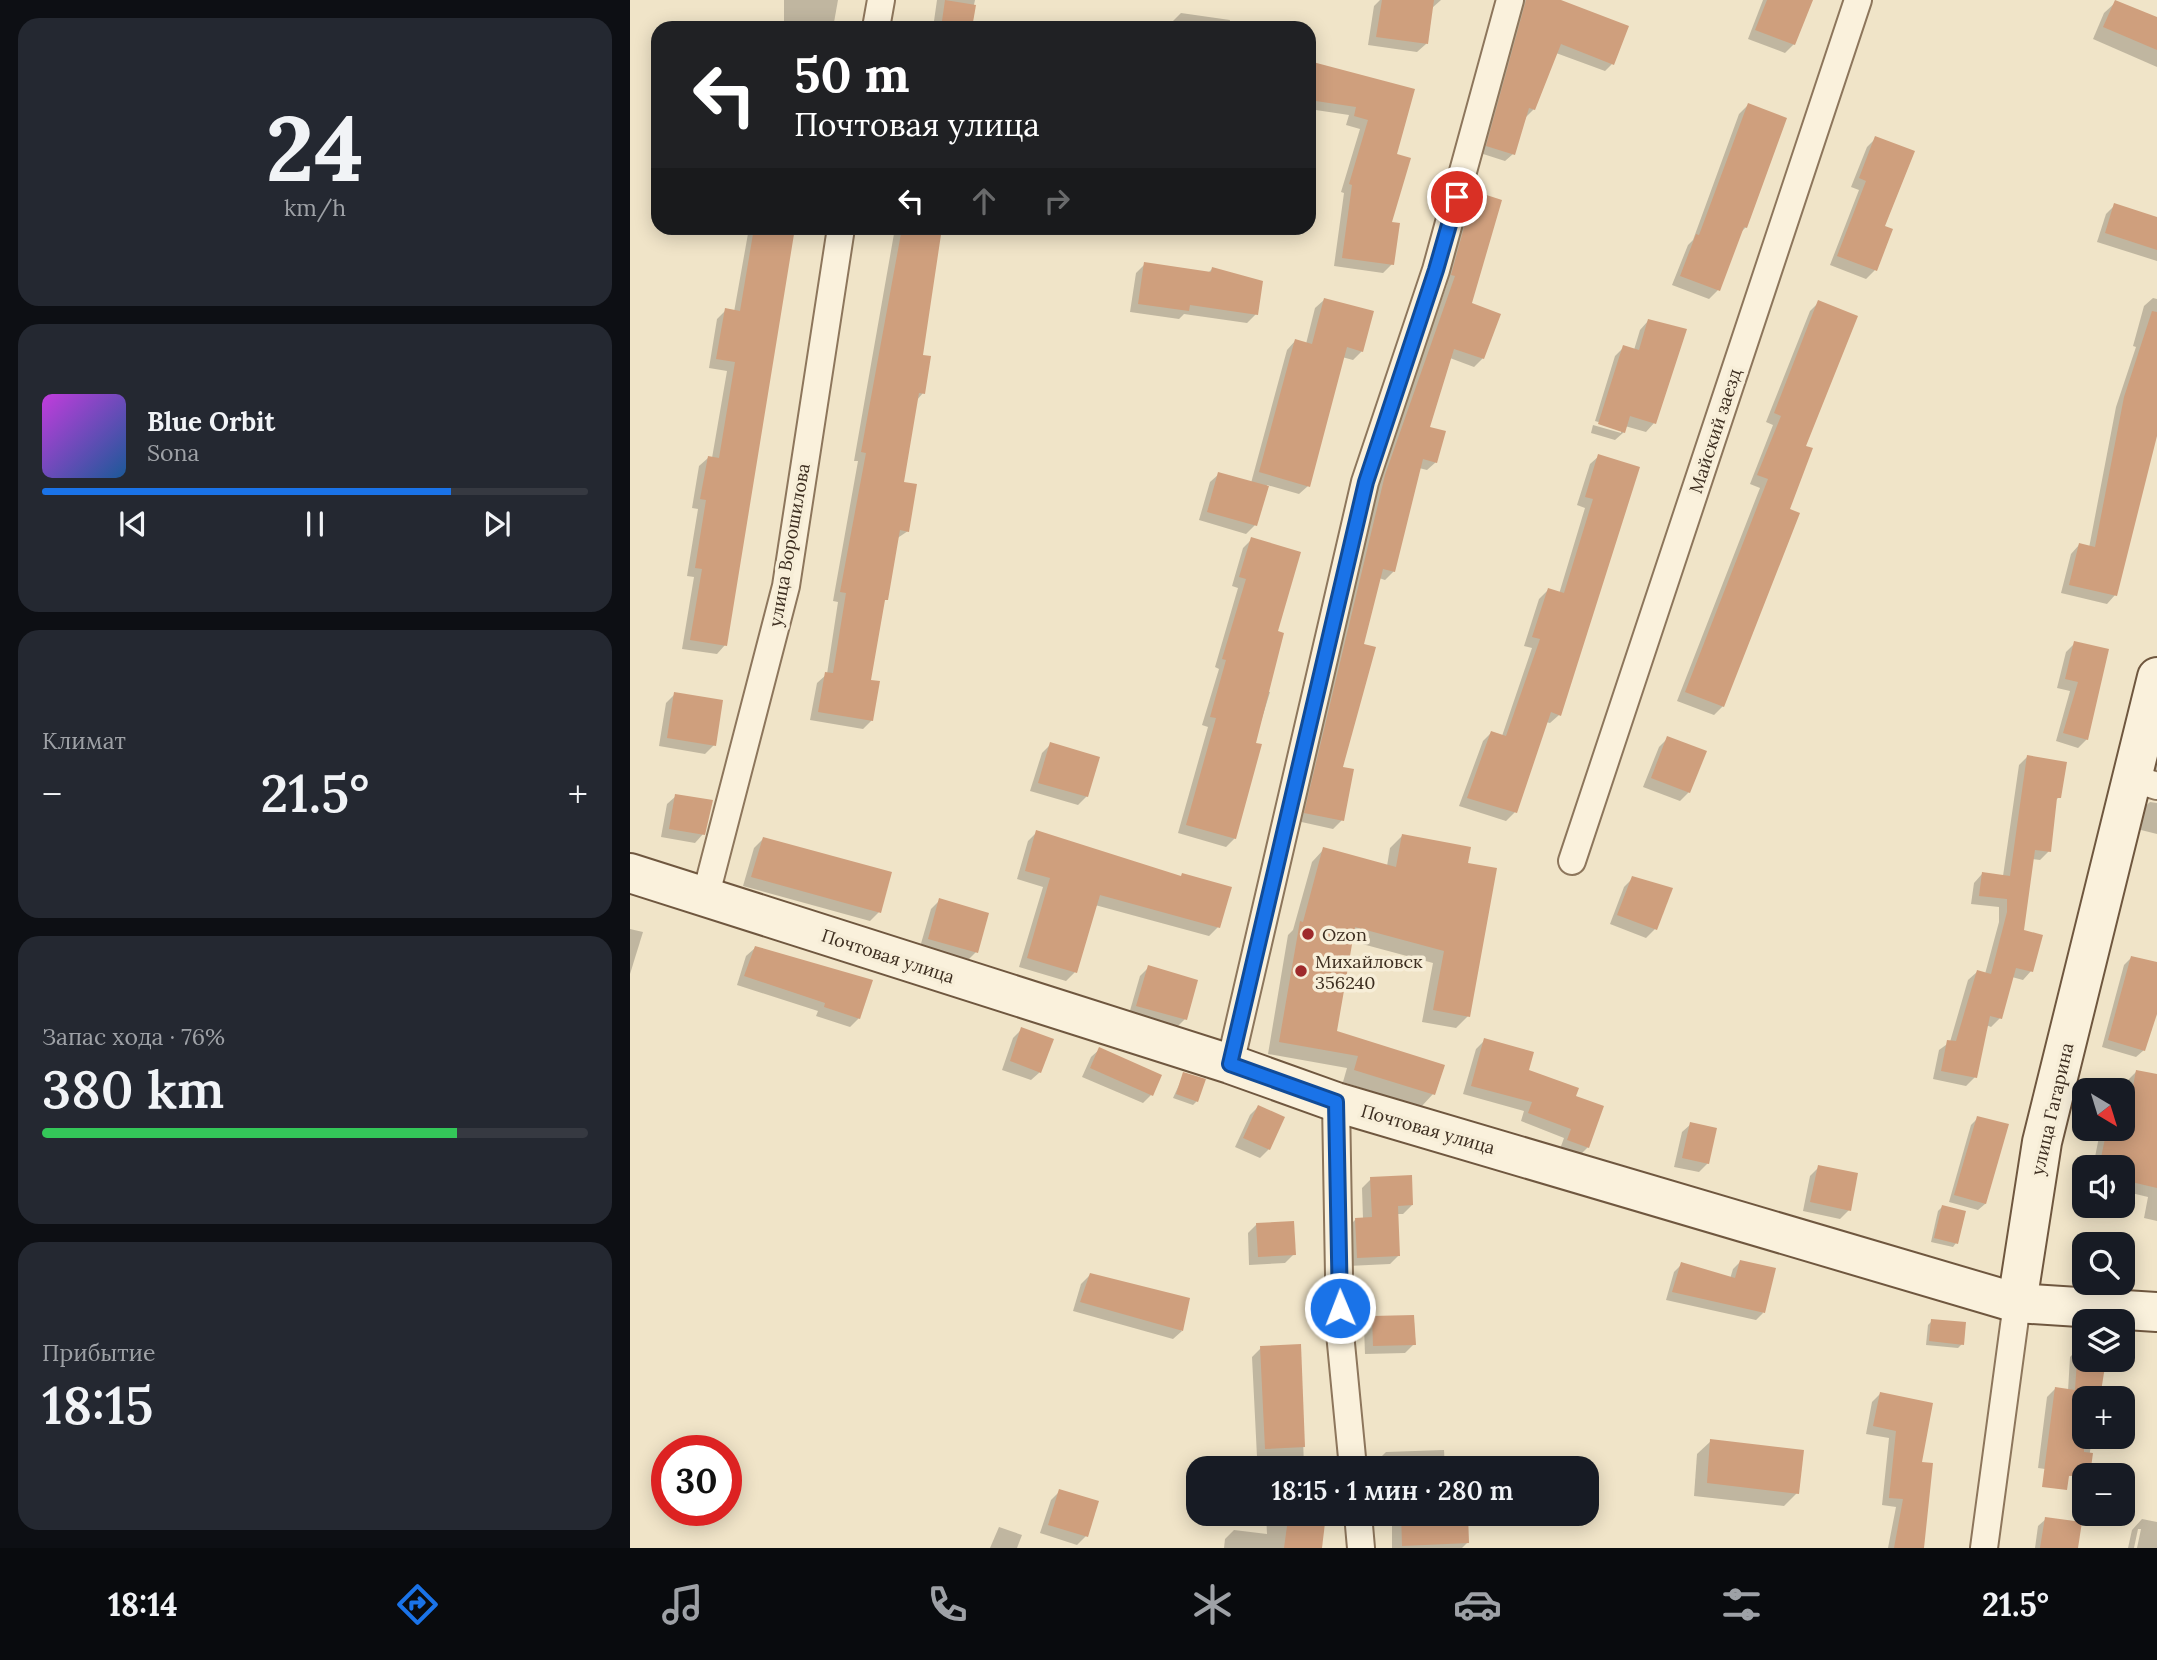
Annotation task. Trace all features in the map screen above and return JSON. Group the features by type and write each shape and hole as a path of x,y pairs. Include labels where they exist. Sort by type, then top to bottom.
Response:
{"main road":[{"name":"улица Гагарина","path":"2017,1303 2042,1142 2145,782 2157,677"},
{"name":"Почтовая улица","path":"630,873 1230,1064 1336,1102 2017,1303 2157,1312"}],"street":[{"path":"877,21 881,0"},
{"path":"1230,1064 1366,482 1436,270 1510,0"},
{"name":"Майский заезд","path":"1572,861 1858,0"},
{"name":"улица Ворошилова","path":"705,898 786,586 840,235"},
{"path":"1336,1102 1340,1333 1352,1456"},
{"name":"улица Гагарина","path":"1984,1548 2017,1303"},
{"path":"1359,1526 1361,1548"}],"building":[{"path":"945,0 976,5 973,21 942,21"},
{"path":"1382,0 1434,0 1428,44 1376,37"},
{"path":"1526,0 1561,0 1629,26 1614,65 1561,44 1535,110 1529,108 1515,155 1486,146"},
{"path":"1767,0 1813,0 1795,45 1755,30"},
{"path":"2115,0 2157,17 2157,50 2103,27"},
{"path":"1316,63 1415,89 1397,154 1411,158 1392,222 1400,223 1394,265 1342,258 1352,185 1349,184 1368,120 1354,116 1356,107 1316,101"},
{"path":"1748,103 1787,118 1747,228 1744,227 1720,291 1680,276 1696,234 1699,235"},
{"path":"1875,136 1915,151 1885,226 1893,229 1877,271 1837,256 1866,181 1859,178"},
{"path":"1474,191 1502,200 1472,303 1501,314 1484,359 1454,349 1430,427 1446,431 1437,463 1423,459 1395,572 1383,569 1364,644 1376,647 1343,767 1354,769 1344,821 1304,813 1385,475 1455,276 1451,275"},
{"path":"2114,203 2157,217 2157,250 2105,233"},
{"path":"753,235 794,235 727,646 690,640 702,569 695,568 706,500 700,499 708,456 719,458 735,362 716,359 725,308 740,311"},
{"path":"901,235 941,235 923,355 931,356 925,394 919,393 904,482 917,484 909,532 900,530 888,600 885,600 871,680 880,681 873,721 818,712 825,672 833,673 846,593 840,592 866,453 861,452"},
{"path":"1144,262 1211,272 1212,267 1263,281 1258,315 1190,305 1189,311 1138,304"},
{"path":"1324,298 1374,311 1363,352 1347,347 1310,487 1259,472 1295,339 1312,344"},
{"path":"1818,300 1858,316 1806,446 1813,448 1790,509 1800,513 1724,707 1685,692 1768,479 1757,475 1781,416 1774,413"},
{"path":"2152,311 2157,312 2157,436 2117,596 2069,585 2079,543 2095,547 2124,397"},
{"path":"1648,319 1687,329 1656,424 1630,416 1625,433 1598,424 1623,345 1639,350"},
{"path":"1598,454 1640,467 1561,716 1551,712 1517,813 1467,798 1491,731 1506,736 1540,639 1532,637 1548,588 1564,593 1593,499 1585,497"},
{"path":"1218,472 1269,486 1257,526 1207,512"},
{"path":"1251,537 1301,552 1278,631 1284,633 1256,743 1262,744 1236,839 1186,825 1216,718 1210,717 1226,660 1222,659 1246,579 1239,577"},
{"path":"2074,641 2109,649 2088,740 2063,733 2078,682 2065,679"},
{"path":"674,692 723,700 716,746 667,738"},
{"path":"1667,736 1707,751 1690,793 1651,778"},
{"path":"1050,742 1100,757 1088,797 1038,783"},
{"path":"2027,755 2067,762 2061,798 2057,798 2051,852 2035,850 2024,930 2043,935 2033,972 2016,968 2002,1019 1990,1016 1977,1078 1941,1071 1947,1040 1956,1041 1977,970 1991,974 2007,912 2007,899 1979,896 1982,872 2010,876"},
{"path":"675,794 713,800 705,835 669,829"},
{"path":"1036,830 1181,876 1182,873 1232,887 1220,928 1100,895 1077,973 1027,958 1050,878 1025,871"},
{"path":"1402,834 1471,847 1468,863 1497,868 1470,1017 1433,1010 1444,951 1355,927 1337,1031 1445,1065 1435,1095 1354,1070 1358,1056 1279,1042 1300,921 1303,922 1323,847 1396,867"},
{"path":"763,837 892,872 881,913 751,877"},
{"path":"1632,876 1673,888 1657,930 1617,915"},
{"path":"939,898 989,913 978,953 928,939"},
{"path":"755,946 873,980 860,1019 824,1007 825,1003 744,976"},
{"path":"2131,956 2157,962 2157,1014 2145,1051 2108,1040"},
{"path":"1148,965 1198,980 1187,1020 1136,1006"},
{"path":"1021,1027 1054,1039 1041,1073 1010,1061"},
{"path":"1484,1038 1534,1052 1529,1070 1579,1088 1576,1096 1604,1106 1589,1148 1567,1140 1571,1129 1528,1113 1532,1102 1471,1086"},
{"path":"1099,1047 1162,1075 1153,1096 1090,1068"},
{"path":"2136,1070 2157,1074 2157,1188 2135,1183 2135,1155 2102,1155 2104,1141 2135,1141"},
{"path":"1183,1072 1206,1079 1198,1102 1176,1094"},
{"path":"1258,1105 1285,1117 1270,1150 1243,1138"},
{"path":"1977,1116 2009,1124 1986,1204 1954,1195"},
{"path":"1690,1122 1717,1128 1709,1164 1682,1158"},
{"path":"1818,1165 1858,1173 1851,1211 1810,1202"},
{"path":"1412,1175 1413,1205 1398,1206 1400,1256 1357,1258 1355,1218 1372,1217 1370,1177"},
{"path":"1942,1205 1966,1211 1958,1244 1934,1238"},
{"path":"1294,1221 1296,1255 1258,1257 1256,1223"},
{"path":"1740,1260 1776,1268 1765,1313 1672,1292 1681,1262 1735,1278"},
{"path":"1090,1273 1190,1298 1183,1331 1080,1302"},
{"path":"1414,1315 1416,1345 1373,1346 1372,1316"},
{"path":"1931,1319 1966,1322 1964,1345 1929,1341"},
{"path":"1301,1344 1305,1447 1265,1449 1260,1346"},
{"path":"2076,1372 2104,1372 2102,1386 2075,1386"},
{"path":"2055,1387 2072,1390 2072,1449 2084,1449 2084,1452 2093,1453 2092,1463 2072,1463 2072,1476 2069,1476 2067,1490 2042,1487"},
{"path":"1880,1392 1933,1403 1922,1462 1933,1463 1924,1548 1894,1548 1903,1499 1889,1498 1896,1431 1873,1426"},
{"path":"1710,1439 1804,1450 1799,1494 1707,1483"},
{"path":"1059,1489 1099,1501 1088,1537 1048,1525"},
{"path":"2045,1517 2072,1521 2072,1526 2081,1526 2078,1548 2040,1548"},
{"path":"1287,1526 1325,1526 1322,1548 1284,1548"},
{"path":"1401,1526 1468,1526 1469,1543 1402,1546"}],"place":[{"name":"Ozon","path":"1308,934"},
{"name":"Михайловск 356240","path":"1301,971"}],"route":[{"path":"1340,1308 1336,1102 1230,1064 1366,482 1436,270 1457,197"}]}
